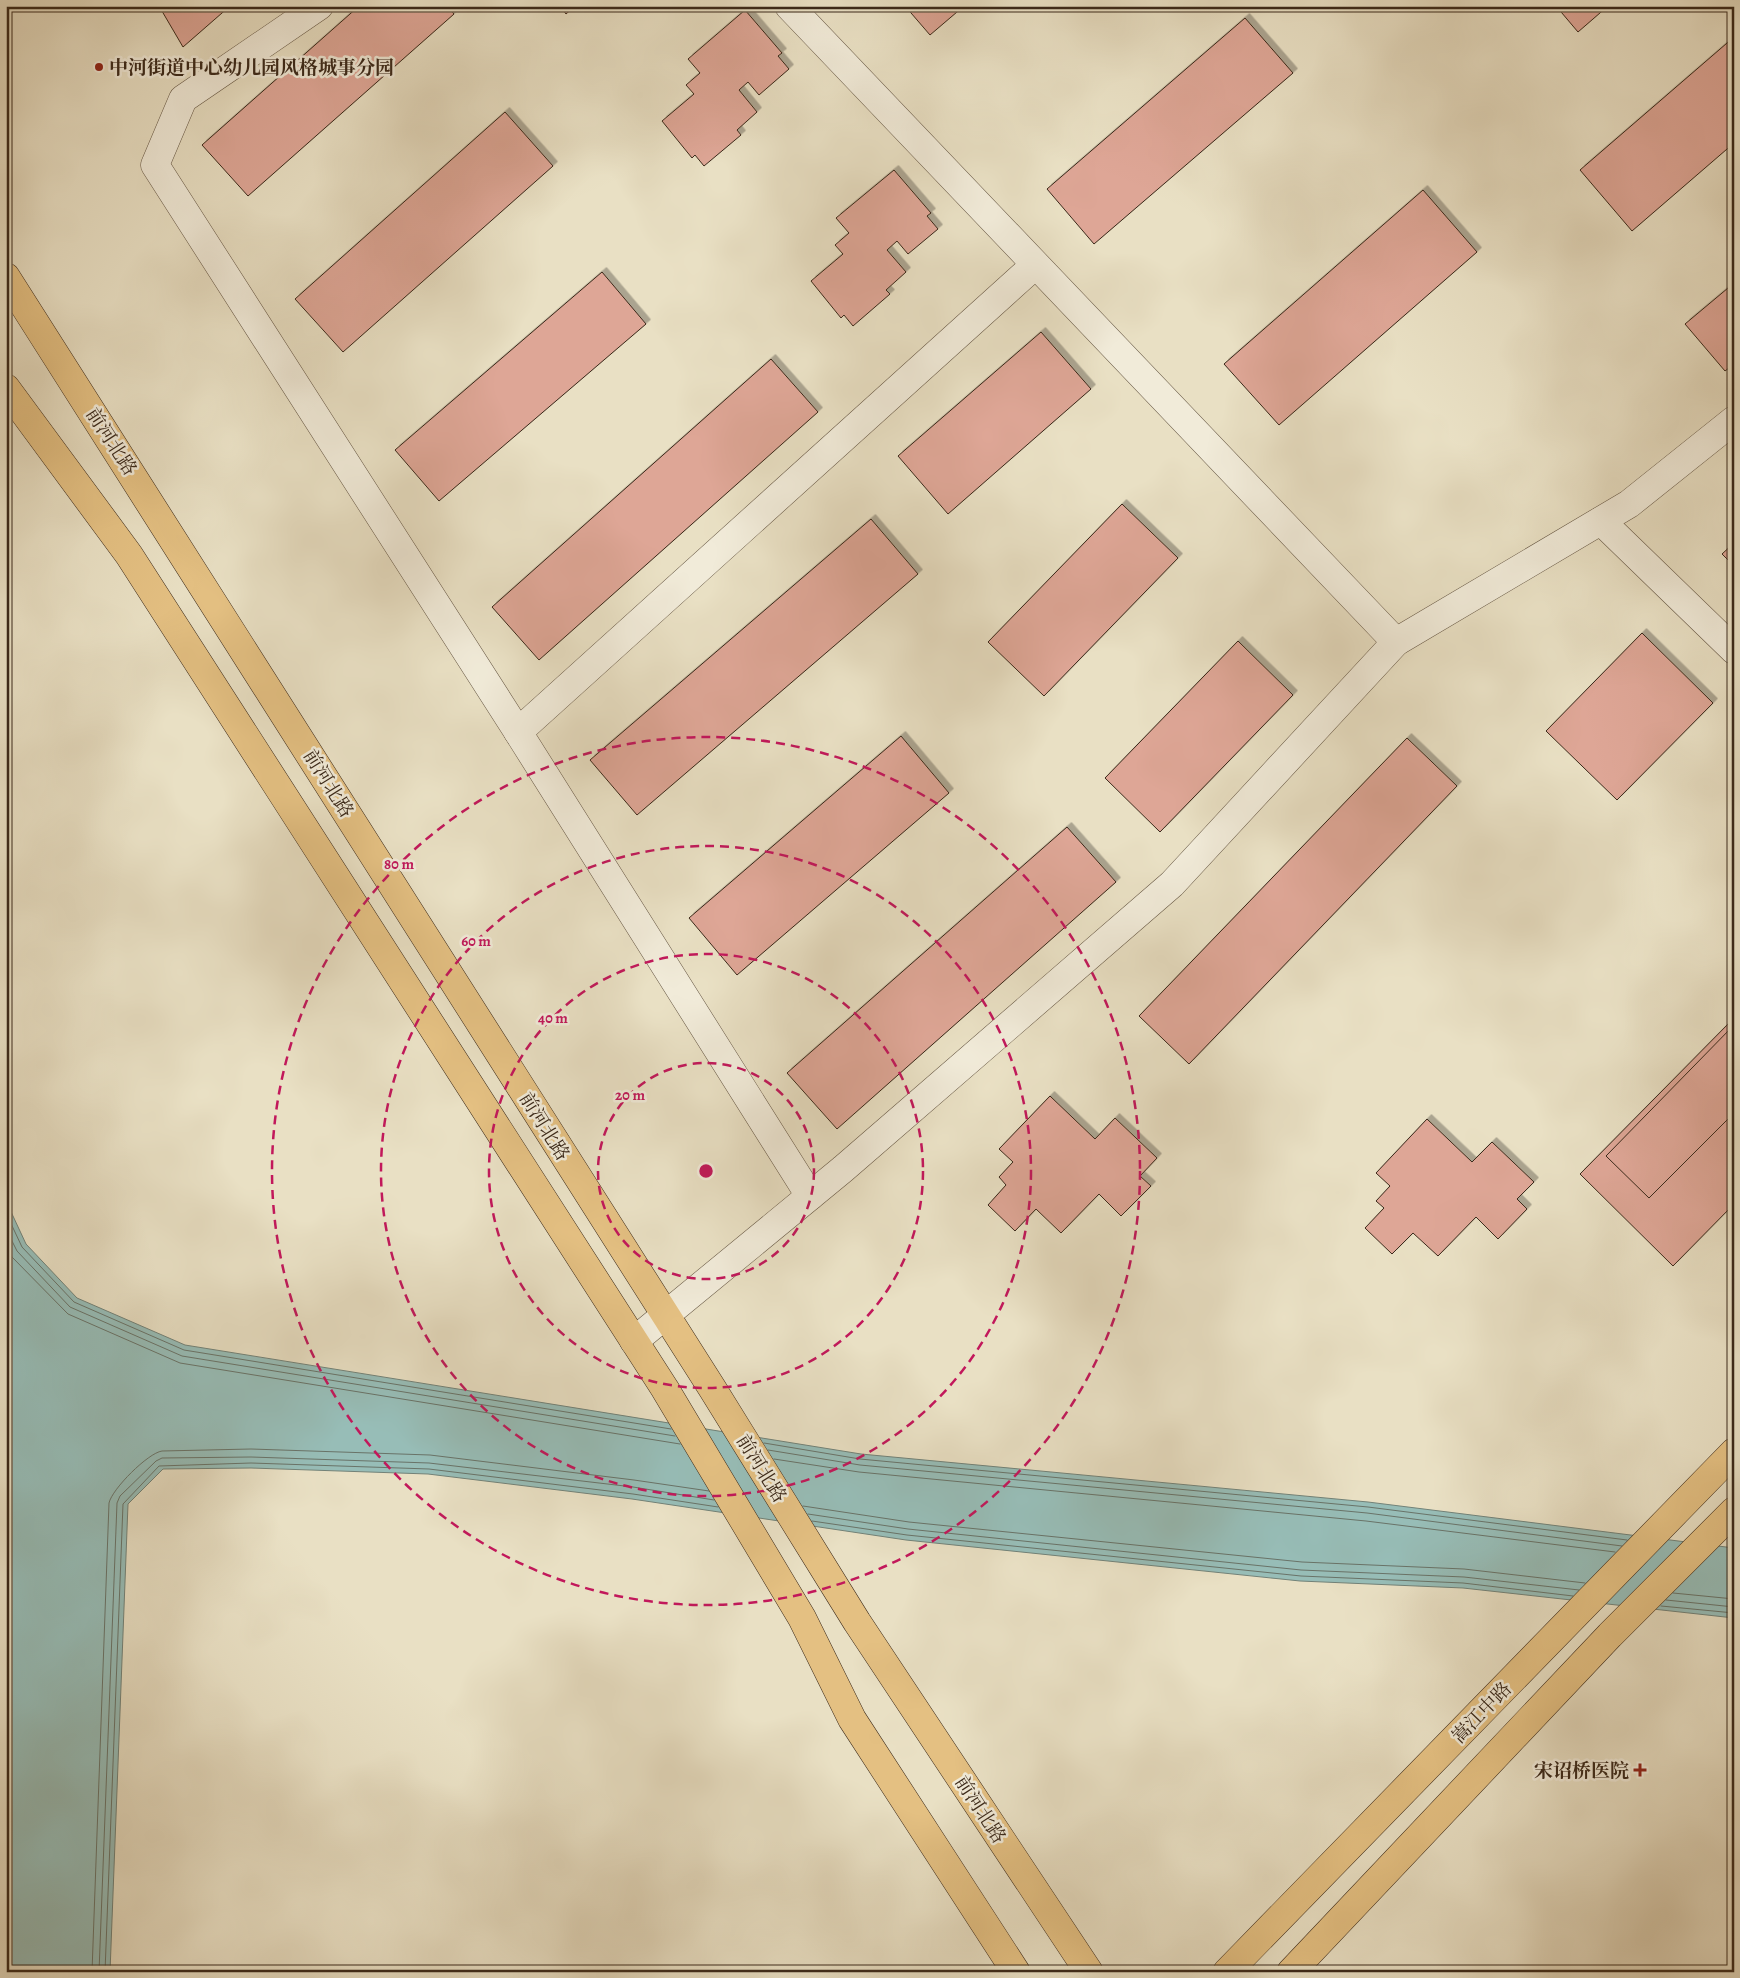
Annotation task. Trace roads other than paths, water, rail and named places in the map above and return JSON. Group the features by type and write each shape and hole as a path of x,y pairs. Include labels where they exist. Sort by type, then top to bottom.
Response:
{"main road":[{"name":"前河北路","path":"6,277 712,1388 858,1622 1088,1972"},
{"path":"6,388 129,555 665,1389 802,1618 852,1720 1016,1972"},
{"name":"嵩江中路","path":"1227,1972 1734,1452"},
{"path":"1292,1972 1610,1635 1734,1511"}],"lane":[{"path":"319,6 183,99 155,165 518,732 810,1196"},
{"path":"789,6 1034,265 1396,642"},
{"path":"518,732 1034,265"},
{"path":"634,1341 810,1196 1172,884 1396,642 1629,504 1734,420"},
{"path":"1600,521 1734,650"}],"water":[{"path":"6,1201 26,1244 77,1298 185,1345 861,1454 1368,1502 1734,1548 1734,1618 1463,1588 1300,1581 906,1540 632,1499 428,1474 251,1468 163,1469 128,1504 110,1972 6,1972"}],"place":[{"name":"中河街道中心幼儿园风格城事分园","path":"99,67"},
{"name":"宋诏桥医院","path":"1640,1770"}]}
